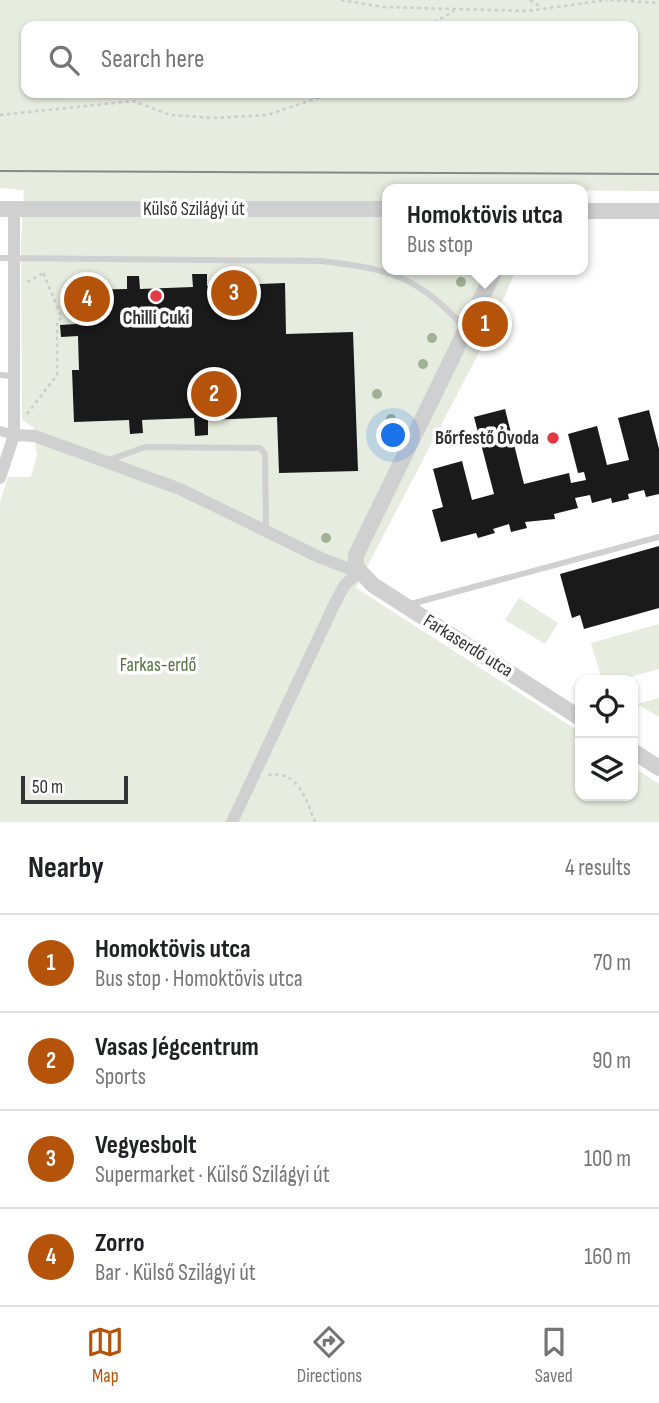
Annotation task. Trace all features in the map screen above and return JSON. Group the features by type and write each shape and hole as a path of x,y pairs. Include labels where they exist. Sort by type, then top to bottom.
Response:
{"street":[{"name":"Külső Szilágyi út","path":"7,209 382,209"},
{"path":"0,478 15,435 14,258 7,209"},
{"path":"588,211 659,211"},
{"path":"358,572 356,555 493,275"},
{"path":"0,431 35,436 180,489 321,558 358,572"},
{"path":"232,822 335,603 344,586 358,572"},
{"name":"Farkaserdő utca","path":"358,572 404,606 575,715"},
{"path":"638,754 659,768"}],"lane":[{"path":"0,258 321,261 382,271"},
{"path":"397,275 419,285 437,298 468,330"},
{"path":"0,375 14,376"},
{"path":"105,462 145,447 260,448 265,454 266,529"},
{"path":"404,606 659,537"}],"path":[{"path":"341,0 383,7 457,10 544,9 609,0 659,3"},
{"path":"530,0 544,9"},
{"path":"437,21 457,10"},
{"path":"0,115 133,101 170,115 213,118 267,115 318,98"},
{"path":"15,435 57,375 57,321 62,318 42,274 41,258"},
{"path":"265,775 279,773 300,786 315,822"}],"green space":[{"name":"Farkas-erdő","path":"0,0 659,0 659,191 588,190 588,184 382,184 382,275 514,275 486,339 356,588 575,729 575,801 638,801 638,770 659,784 659,822 0,822 0,502 8,477 31,477 37,455 33,427 22,420 21,239 24,190 0,188"},
{"path":"519,598 558,623 545,644 505,620"},
{"path":"659,624 659,669 638,675 601,675 591,643"},
{"path":"659,698 659,717 638,705"}],"building":[{"path":"192,274 207,274 207,286 285,283 286,334 353,332 358,471 279,473 277,417 208,420 208,435 195,436 194,418 142,420 143,433 130,434 129,420 74,422 72,370 79,370 78,336 61,337 60,325 76,324 75,290 127,289 127,276 139,276 140,289 193,287"},
{"path":"505,409 524,484 569,473 571,483 586,480 584,472 578,473 568,434 597,426 607,465 629,460 618,418 649,410 659,449 659,494 646,497 644,490 628,494 629,499 612,503 611,498 592,503 590,495 575,498 578,508 554,514 555,519 525,522 527,528 511,532 509,524 493,529 495,533 478,538 476,533 441,542 432,510 443,507 433,469 462,461 472,500 494,494 474,417"},
{"path":"659,546 659,608 584,629 580,615 572,618 560,574"}],"tram line":[{"path":"0,171 659,174"}],"place":[{"name":"Vegyesbolt","path":"234,293"},
{"name":"Chilli Cuki","path":"156,296"},
{"name":"Zorro","path":"87,299"},
{"name":"Homoktövis utca","path":"485,324"},
{"name":"Vasas Jégcentrum","path":"214,394"},
{"name":"Bőrfestő Óvoda","path":"553,438"}]}
